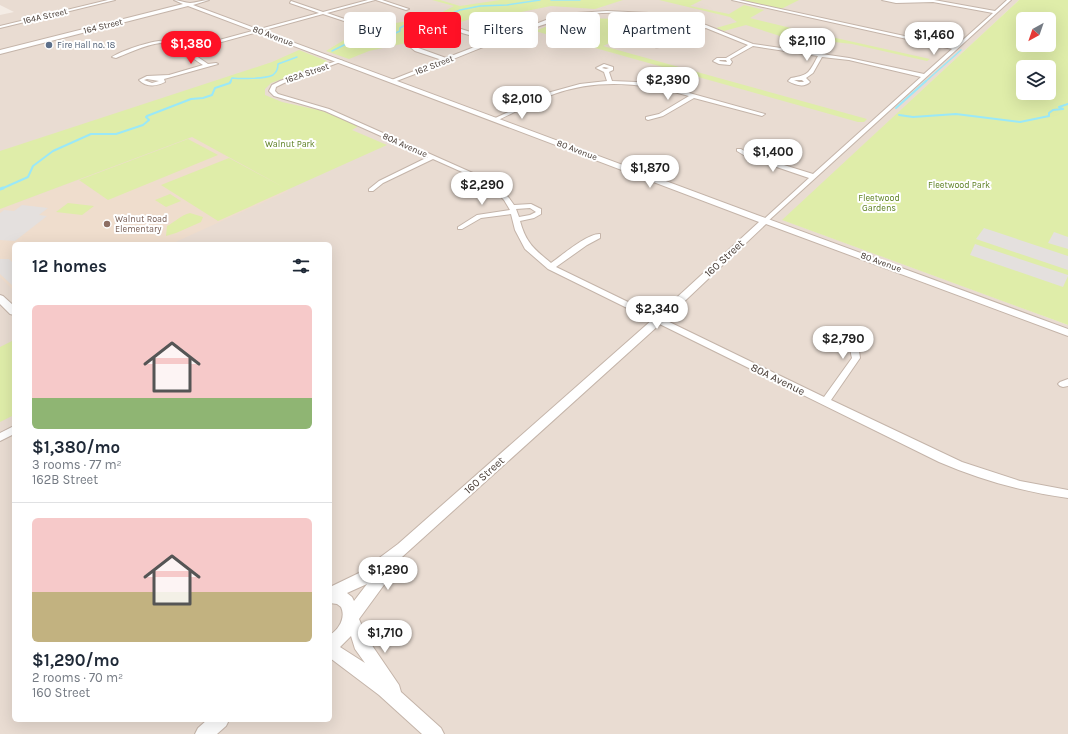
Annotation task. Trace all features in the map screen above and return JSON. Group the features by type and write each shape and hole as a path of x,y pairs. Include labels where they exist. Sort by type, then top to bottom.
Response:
{"street":[{"name":"164A Street","path":"0,27 113,0"},
{"name":"80 Avenue","path":"176,0 494,120 1068,333"},
{"name":"164 Street","path":"0,52 207,0"},
{"path":"186,51 373,0"},
{"path":"378,0 407,9"},
{"path":"734,0 955,48"},
{"path":"884,0 896,3 932,0 995,12"},
{"name":"160 Street","path":"332,594 364,578 403,548 658,320 1009,0"},
{"path":"291,2 344,20"},
{"name":"162 Street","path":"538,24 565,16 596,12 608,12"},
{"name":"162 Street","path":"705,26 752,45 858,61 924,76"},
{"path":"114,58 122,54 164,42 186,51 206,65"},
{"path":"727,59 752,45"},
{"path":"414,48 446,60"},
{"name":"162 Street","path":"392,81 476,48"},
{"path":"803,78 811,72 821,55"},
{"name":"162A Street","path":"288,99 273,93 272,91 274,86 341,61"},
{"path":"160,79 206,65 216,64"},
{"path":"606,71 610,82"},
{"path":"494,120 560,91 584,85 610,82 655,86 739,110 762,114"},
{"path":"648,118 661,115 693,96"},
{"name":"80A Avenue","path":"288,99 326,110 363,125 491,183 500,191 514,213 519,230 529,249 551,266 825,402 965,469 1017,486 1068,494"},
{"path":"739,150 749,156 814,177"},
{"path":"371,190 381,182 432,157"},
{"path":"460,228 479,216 514,213"},
{"path":"551,266 584,243 597,236"},
{"path":"0,298 12,310"},
{"path":"825,402 856,358 854,344 857,340 865,339"},
{"path":"0,437 12,431"},
{"name":"160 Street","path":"332,643 340,639 346,632 351,618 403,548"},
{"path":"332,596 341,598 347,603 350,609 351,618 364,647 399,700"},
{"path":"332,650 354,664 399,700 435,734"},
{"path":"204,734 218,722"}],"shaded area":[{"path":"0,0 1019,0 783,220 1068,325 1068,734 0,734 0,15 14,12 0,5"},
{"name":"Walnut Road Elementary","path":"192,137 283,186 288,191 175,242 12,242 12,289 0,277 0,209"},
{"path":"22,205 48,208 39,215 47,216 15,241 0,240 0,213 4,210 14,211"},
{"path":"984,228 1068,256 1068,270 976,239"},
{"path":"1054,232 1068,237 1068,249 1048,243"},
{"path":"975,244 1068,276 1063,287 970,255"},
{"path":"0,259 9,259 12,262 12,285 0,274"}],"green space":[{"path":"432,0 440,0 460,6 500,0 623,0 595,9 551,6 521,12 469,12 469,19 461,22 461,12 443,12 454,6"},
{"path":"659,0 702,0 690,6 729,14 744,5 764,10 750,18 930,59 927,61 852,44 780,36 746,25 724,31 716,28 737,22 730,17"},
{"path":"739,0 799,0 781,9"},
{"name":"Fleetwood Park","path":"1019,0 1068,0 1068,325 782,220"},
{"path":"600,19 608,19 608,44 603,46 867,119 864,122 858,122 595,48 600,48"},
{"path":"404,22 404,43 396,45 396,23"},
{"path":"546,27 546,34 538,32 538,30"},
{"path":"344,40 344,48 383,48 369,51 349,59 326,51"},
{"name":"Walnut Park","path":"299,50 327,61 327,63 271,83 265,89 265,95 282,102 323,111 356,125 357,127 352,130 387,145 218,221 161,185 229,158 285,188 192,137 0,209 0,151 272,62"},
{"path":"188,139 218,155 108,200 79,180"},
{"path":"170,194 181,201 166,207 155,200"},
{"path":"68,203 94,206 82,215 56,212"},
{"path":"190,213 203,217 201,222 166,236 167,226 184,215"},
{"path":"12,341 12,416 0,422 0,347"}],"waterway":[{"path":"332,51 358,38 389,36 400,31 400,28 407,24 428,23 460,10 480,6 507,5 540,0"},
{"path":"551,0 580,0"},
{"path":"925,82 961,50"},
{"path":"230,82 232,78 247,79 273,75 277,70 278,64 297,57"},
{"path":"1,189 28,177 33,166 53,151 91,134 116,134 143,125 149,120 146,117 147,116 191,99 203,98 212,95 215,88 230,83 231,81"},
{"path":"896,108 926,81"},
{"path":"899,115 913,117 956,114 1020,122 1049,116 1049,113 1053,110 1063,109 1059,107 1068,104"}],"place":[{"name":"Fire Hall no. 18","path":"49,45"},
{"name":"Walnut Road Elementary","path":"107,224"}],"park label":[{"name":"Fleetwood Gardens","path":"879,204"}]}
